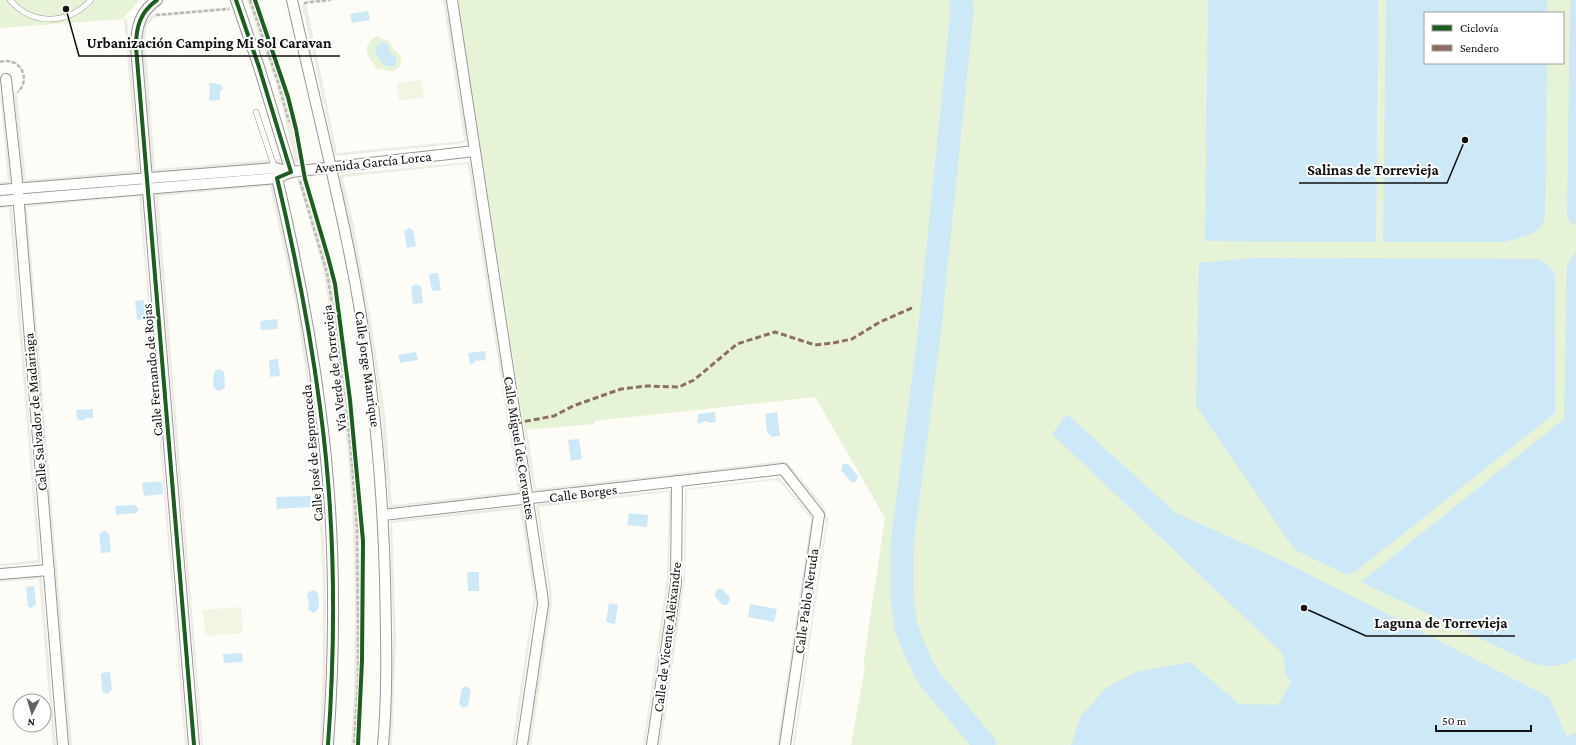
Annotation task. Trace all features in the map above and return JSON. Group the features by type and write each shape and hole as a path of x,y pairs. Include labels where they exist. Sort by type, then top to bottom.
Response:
{"street":[{"name":"Calle Fernando de Rojas","path":"157,0 143,13 139,21 136,38 194,745"},
{"name":"Calle Jorge Manrique","path":"292,0 350,253 371,384 378,441 383,515 386,673 383,745"},
{"path":"452,0 475,151"},
{"path":"0,201 278,178 291,172 259,67 233,4"},
{"name":"Calle Salvador de Madariaga","path":"6,79 17,188 63,745"},
{"name":"Avenida García Lorca","path":"0,190 275,168 301,174 331,167 475,151"},
{"name":"Calle Miguel de Cervantes","path":"475,151 543,604 522,745"},
{"name":"Calle José de Espronceda","path":"278,178 294,247 308,326 320,408 328,488 332,568 332,663 328,745"},
{"name":"Calle Borges","path":"383,515 783,469"},
{"name":"Calle Pablo Neruda","path":"783,469 818,515 785,745"},
{"name":"Calle de Vicente Aleixandre","path":"652,745 676,583 678,481"},
{"path":"0,574 49,570"}],"lane":[{"path":"10,0 16,7 33,17 52,19 80,10 91,0"},
{"path":"256,112 278,178"}],"path":[{"path":"255,0 288,97"},
{"path":"153,16 233,4"},
{"path":"0,62 13,62 19,66 23,72 24,82 15,95"},
{"path":"289,103 294,123"},
{"path":"301,174 318,225"},
{"path":"301,174 327,273 335,323 351,452 357,528 358,680 354,745"},
{"path":"358,745 362,660 363,581"}],"green space":[{"path":"0,0 140,0 124,17 124,19 0,28"},
{"path":"458,0 1576,0 1576,745 851,745 865,667 863,666 885,518 815,397 594,421 594,424 524,430"},
{"path":"377,36 380,36 381,39 388,41 400,55 400,66 395,70 388,71 381,68 379,70 369,57 367,53 368,44"},
{"path":"422,80 424,98 399,100 397,83"},
{"path":"241,607 243,633 205,636 203,610"}],"shaded area":[{"path":"247,0 252,0 281,82 289,112 299,162 295,162 276,83"},
{"path":"340,0 306,3 337,153 463,141 464,139 443,0 446,0 467,141 466,143 335,156 302,4 305,1"},
{"path":"230,7 231,10 155,17 147,25 145,38 155,169 280,159 282,162 153,173 141,42 141,35 145,23 153,14"},
{"path":"124,19 127,19 140,174 24,183 14,94 22,85 23,75 21,69 16,64 6,62 0,63 0,61 3,60 17,62 25,75 24,86 17,94 26,180 137,170"},
{"path":"0,93 2,98 11,183 0,186 0,182 8,181"},
{"path":"470,162 521,491 519,494 389,508 378,384 363,293 339,176 343,174","holes":["468,165 518,490 394,505 392,504 385,415 371,321 354,226 343,178"]},
{"path":"297,178 302,178 330,273 353,452 359,529 360,582 360,680 356,745 351,745 354,696 355,600 352,506 347,444 336,349 321,260"},
{"path":"271,183 273,186 294,283 302,329 314,412 319,467 326,599 325,689 322,745 320,745 323,658 323,578 317,466 308,387 296,306 270,186 158,196 203,745 201,745 155,195 156,192"},
{"path":"141,194 187,745 185,745 139,196 27,207 72,745 69,745 24,206 25,204"},
{"path":"0,204 10,204 12,207 41,563 0,566 0,564 38,560 9,207 0,208"},
{"path":"527,429 536,489 783,461 788,463 823,505 828,519 795,745 793,745 826,522 821,506 786,465 782,464 536,492 533,489 524,430"},
{"path":"779,478 811,515 813,521 780,745 777,745 811,519 781,483 776,480 687,490 685,580 661,745 658,745 684,575 685,489"},
{"path":"669,490 671,492 669,584 645,745 643,745 667,578 669,492 539,507 552,603 531,745 528,745 549,603 549,590 536,506 539,504"},
{"path":"520,506 523,508 536,597 515,745 512,745 534,598 520,509 392,523 396,640 392,745 389,745 393,634 390,521"},
{"path":"42,577 52,693 49,693 39,579 0,582 0,579"},
{"path":"52,697 56,745 53,745 52,733"}],"water":[{"path":"1208,0 1378,0 1376,242 1205,241"},
{"path":"1386,0 1547,0 1547,12 1424,12 1424,64 1547,64 1545,217 1542,225 1535,232 1504,242 1383,242"},
{"path":"1570,0 1576,0 1576,225 1570,223 1567,217"},
{"path":"368,11 370,20 352,23 350,14"},
{"path":"383,42 388,45 390,52 396,57 396,64 391,67 384,65 375,52 377,45"},
{"path":"208,83 222,85 223,90 220,91 220,100 211,101 209,99 210,86"},
{"path":"409,228 413,230 416,246 407,248 404,231"},
{"path":"1576,251 1576,658 1560,665 1544,666 1532,663 1361,582 1564,419 1567,265"},
{"path":"1250,258 1540,260 1550,267 1555,276 1555,413 1355,572 1347,575 1295,550 1196,406 1199,263"},
{"path":"438,273 441,290 432,291 429,274"},
{"path":"416,284 421,286 423,303 413,304 411,287"},
{"path":"144,300 146,319 137,320 135,301"},
{"path":"277,319 278,329 261,330 260,321"},
{"path":"485,351 486,360 475,361 473,364 470,364 468,353"},
{"path":"416,352 418,360 400,363 398,355"},
{"path":"278,359 280,376 270,377 269,360"},
{"path":"219,369 224,372 225,388 219,391 213,386 214,372"},
{"path":"93,409 93,418 86,418 83,421 77,419 76,410"},
{"path":"715,412 716,422 710,423 704,421 700,424 697,423 698,414"},
{"path":"777,412 780,436 772,437 767,432 765,414"},
{"path":"1067,414 1176,513 1283,561 1549,697 1567,737 1576,732 1576,745 1071,745 1081,716 1106,688 1136,672 1190,662 1239,704 1277,705 1291,683 1286,676 1283,654 1052,434"},
{"path":"579,439 582,459 571,461 568,440"},
{"path":"843,464 848,464 858,476 856,482 851,482 841,470"},
{"path":"162,481 163,494 144,496 142,483"},
{"path":"311,496 311,507 277,509 276,497"},
{"path":"135,505 139,509 136,513 116,515 115,506"},
{"path":"629,513 648,515 647,527 627,525"},
{"path":"102,531 109,533 111,552 101,553 99,534 102,533"},
{"path":"467,572 479,572 479,591 468,591"},
{"path":"34,586 36,605 31,608 28,606 26,587"},
{"path":"718,589 722,589 729,596 730,600 727,605 722,605 715,596"},
{"path":"315,590 318,593 319,603 318,609 314,613 308,610 309,601 307,597 308,592"},
{"path":"609,603 618,605 615,624 606,622"},
{"path":"750,604 777,609 774,622 748,617"},
{"path":"242,653 243,662 224,663 223,654"},
{"path":"110,672 112,690 107,694 102,691 101,673"},
{"path":"467,686 471,690 468,706 463,708 459,704 462,688"}],"waterway":[{"path":"961,0 962,10 930,327 902,545 902,598 906,627 928,677 985,745"}],"marked path":[{"path":"516,423 554,416 573,406 621,389 647,386 679,387 694,380 737,344 775,332 815,345 833,343 852,339 880,322 914,307"}],"cycle path":[{"path":"157,0 151,5 140,20 136,47 194,745"},
{"path":"236,0 259,67 291,172 277,178 296,264 312,349 329,491 333,576 333,619 331,703 328,745"},
{"name":"Vía Verde de Torrevieja","path":"255,0 288,97 296,129 305,179 335,284 350,400 363,541 362,660 358,745"}],"place":[{"name":"Urbanización Camping Mi Sol Caravan","path":"66,9"},
{"name":"Salinas de Torrevieja","path":"1465,140"},
{"name":"Laguna de Torrevieja","path":"1304,608"}]}
